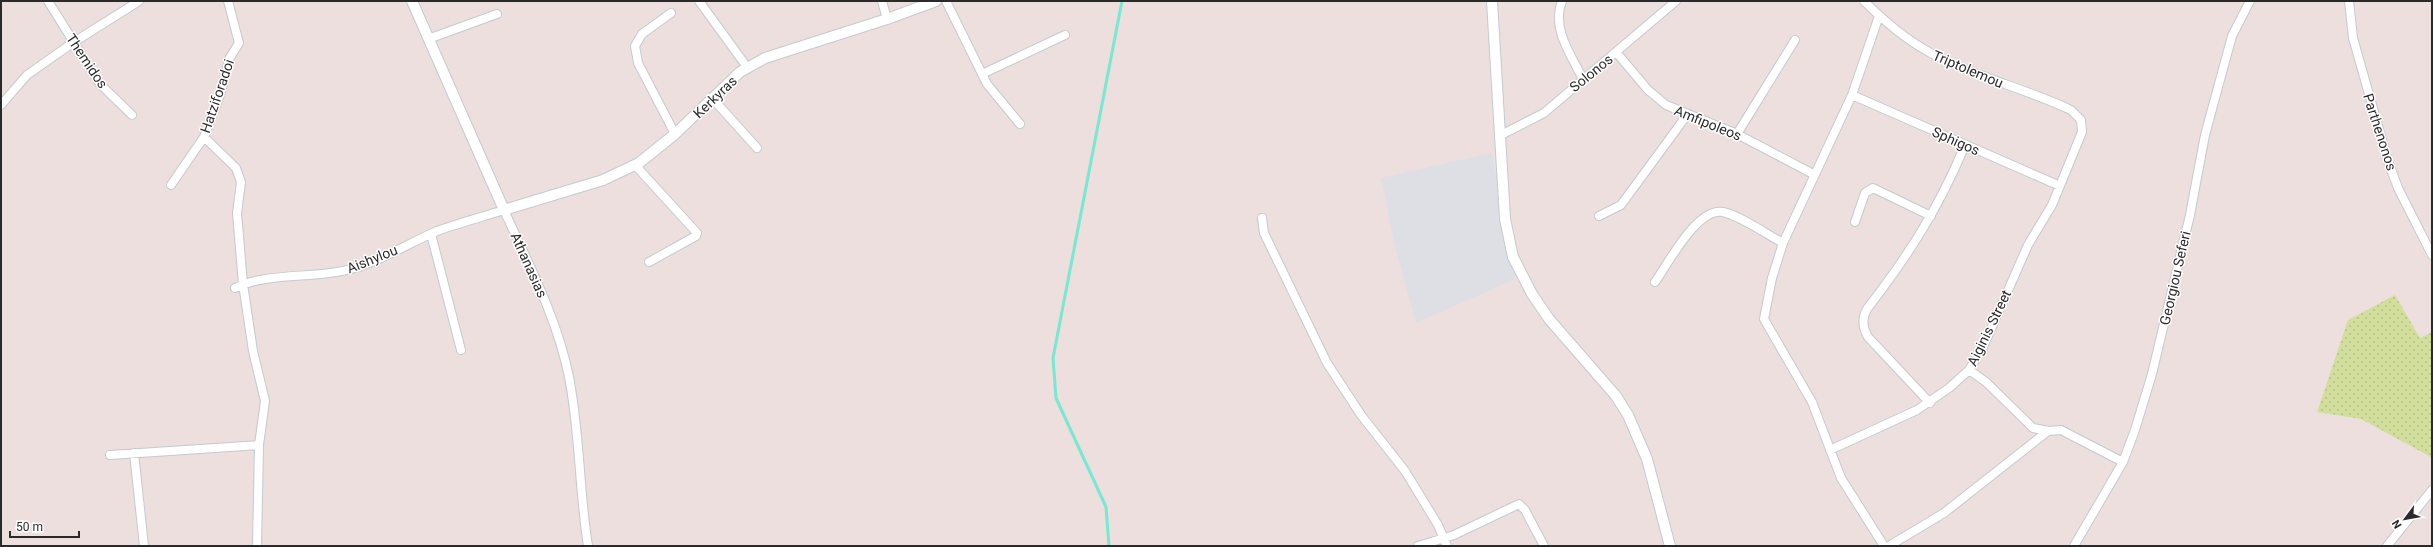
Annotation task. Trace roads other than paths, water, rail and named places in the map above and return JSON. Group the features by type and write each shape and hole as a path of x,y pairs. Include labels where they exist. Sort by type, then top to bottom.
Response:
{"street":[{"name":"Themidos","path":"48,1 100,84 132,115"},
{"path":"1,105 27,75 74,42 139,1"},
{"name":"Hatziforadoi","path":"171,185 204,137 220,97 229,59 239,43 228,1"},
{"name":"Athanasias","path":"412,1 552,317 569,377 588,546"},
{"path":"699,1 747,67"},
{"path":"882,1 887,19"},
{"name":"Kerkyras","path":"504,210 603,180 635,166 675,134 747,67 784,51 887,19 936,1"},
{"path":"946,1 987,84 1020,124"},
{"path":"1492,1 1505,219 1513,257 1532,294 1549,319 1616,396 1628,415 1647,459 1670,546"},
{"path":"1562,1 1559,14 1560,30 1583,79"},
{"name":"Solonos","path":"1499,136 1544,112 1676,1"},
{"name":"Triptolemou","path":"1864,1 1879,16 1928,52 1968,70 2065,108 2075,113 2081,120"},
{"name":"Georgiou Seferi","path":"2074,546 2123,462 2135,430 2152,374 2190,216 2205,135 2232,36 2250,1"},
{"name":"Parthenonos","path":"2349,1 2353,38 2388,161 2398,188 2432,255"},
{"path":"671,13 642,34 635,46 638,63 675,134"},
{"path":"428,40 497,14"},
{"path":"1879,16 1852,95 1783,243 1772,278 1764,319 1812,402 1841,478 1884,546"},
{"path":"982,74 1065,35"},
{"path":"1737,134 1794,40"},
{"name":"Amfipoleos","path":"1616,52 1657,98 1686,115 1737,134 1815,175"},
{"name":"Sphigos","path":"1852,95 2060,186"},
{"path":"713,99 757,148"},
{"path":"1599,216 1621,205 1686,115"},
{"name":"Aiginis Street","path":"1830,450 1930,403 1969,370 1983,347 2025,250 2052,205 2080,138 2081,120"},
{"path":"204,137 236,168 240,175 241,190 238,213 243,284 253,351 265,402 259,446 257,546"},
{"path":"1930,403 1868,337 1863,323 1867,310 1905,260 1931,216 1949,183 1964,145"},
{"path":"635,166 697,233 696,236 649,262"},
{"path":"1855,222 1865,193 1873,188 1931,216"},
{"name":"Aishylou","path":"235,288 243,284 282,278 326,275 353,269 431,234 504,210"},
{"path":"1655,282 1695,225 1704,217 1714,213 1730,215 1783,243"},
{"path":"1262,218 1264,233 1326,363 1361,415 1405,471 1438,525 1446,542"},
{"path":"431,234 461,350"},
{"path":"1969,370 1990,386 2025,423 2033,428 2048,431 2061,430 2123,462"},
{"path":"1889,546 1944,513 2048,431"},
{"path":"110,455 259,446"},
{"path":"134,453 144,546"},
{"path":"2387,546 2432,490"},
{"path":"1418,546 1446,542 1519,504 1524,510 1544,546"}],"waterway":[{"path":"1109,546 1106,507 1056,398 1053,358 1122,1"}]}
